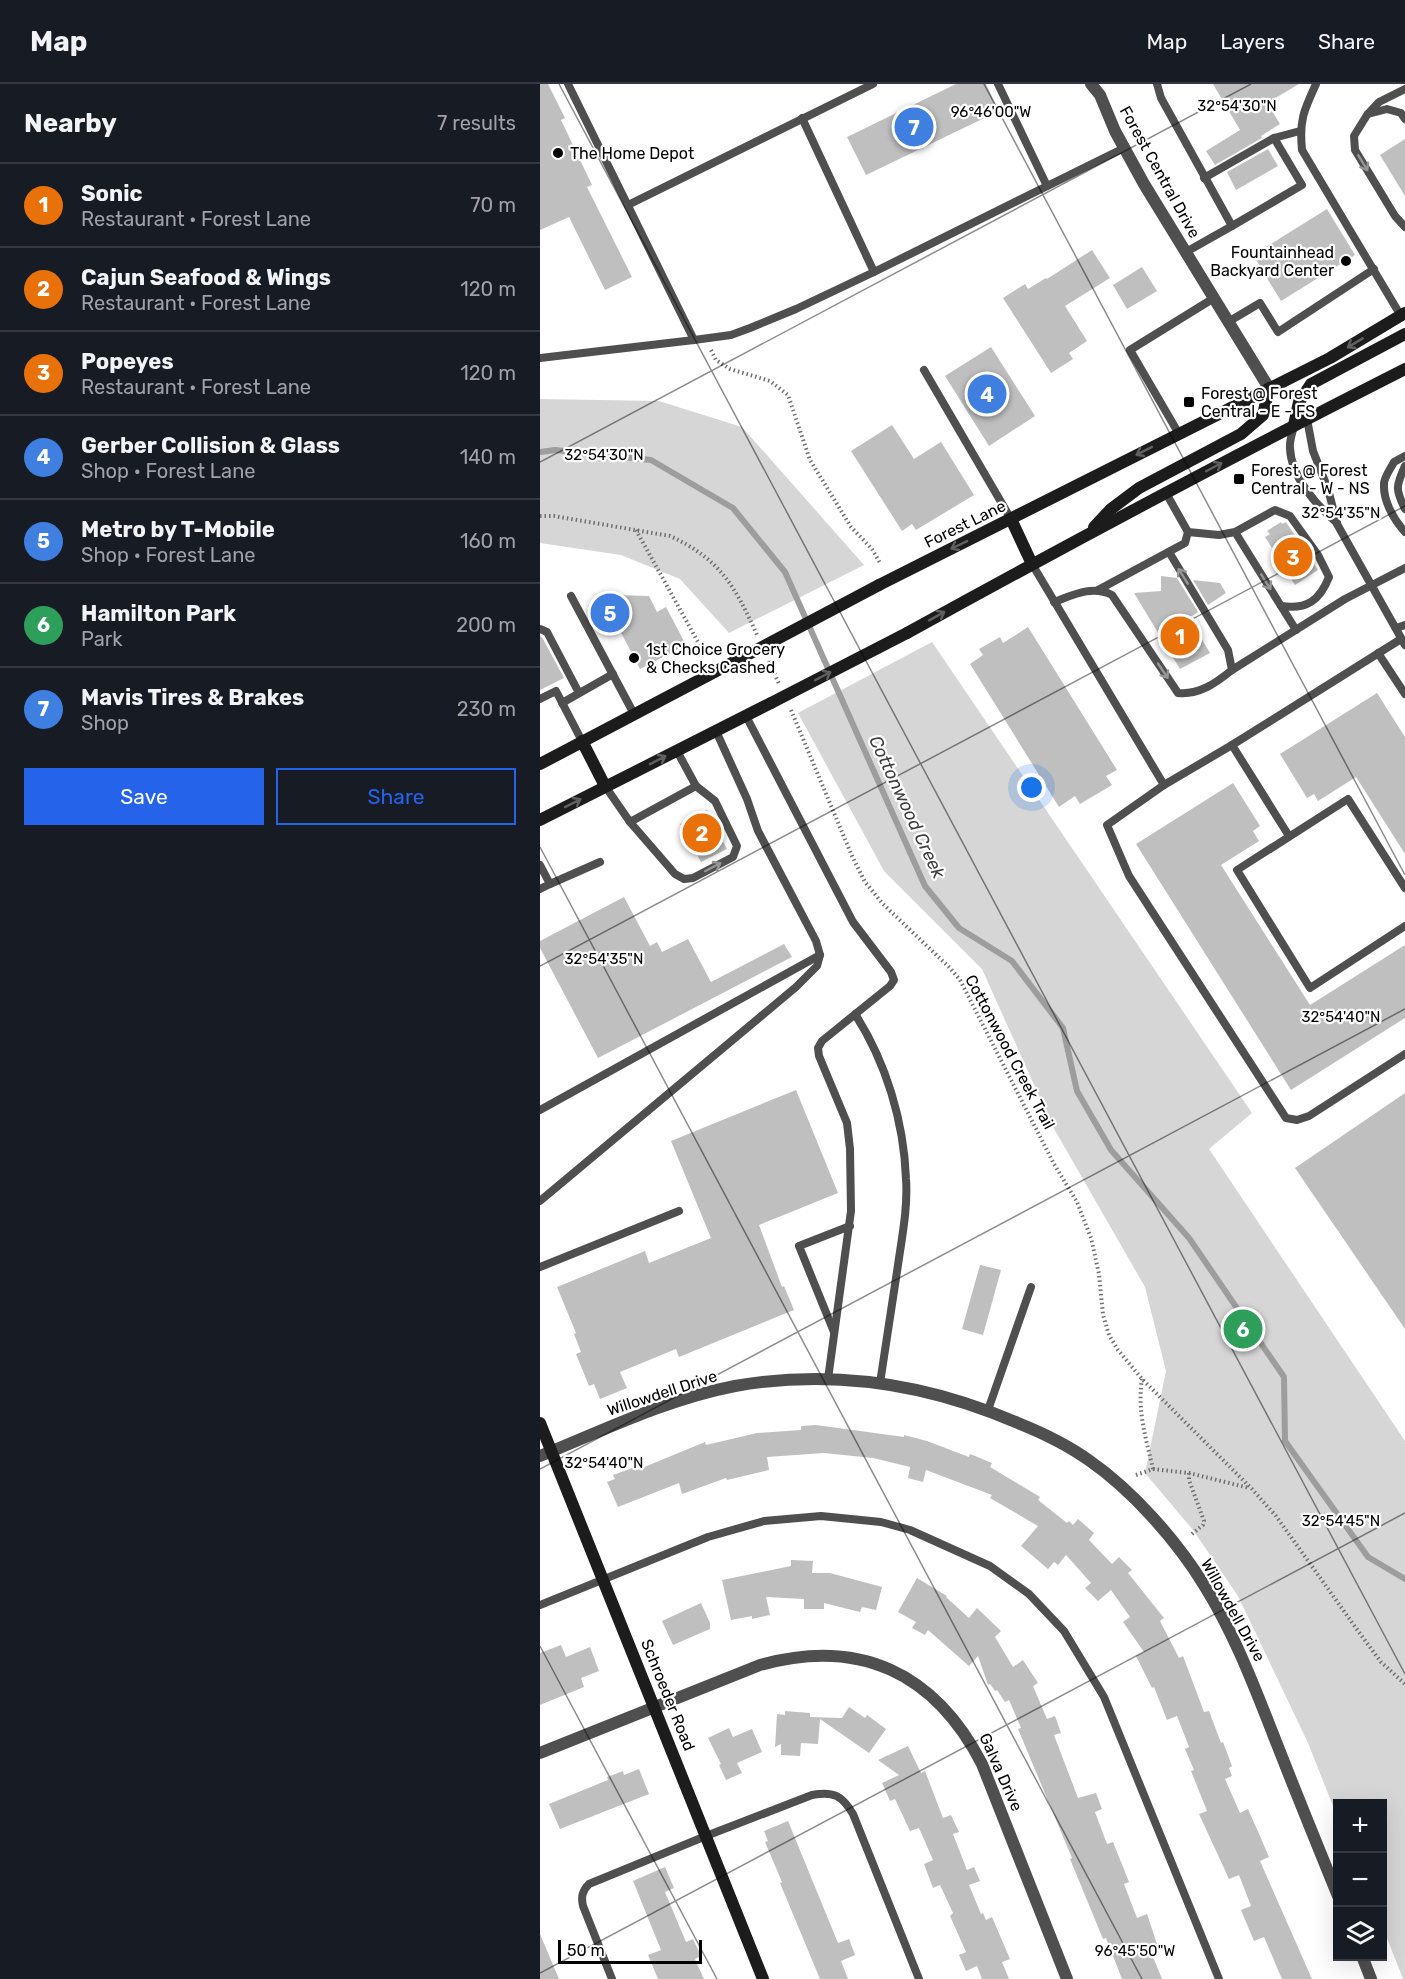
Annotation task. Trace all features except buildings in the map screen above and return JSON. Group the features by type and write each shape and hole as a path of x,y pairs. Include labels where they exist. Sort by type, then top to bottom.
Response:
{"main road":[{"name":"Forest Lane","path":"540,764 879,585 1330,358 1403,314"},
{"path":"1294,425 1299,402 1311,384 1405,334"},
{"path":"540,819 907,633 1087,534 1405,369"},
{"path":"1087,534 1110,509 1139,488 1241,434 1263,415 1269,388"},
{"path":"1011,519 1032,564"},
{"path":"582,741 605,786"},
{"name":"Schroeder Road","path":"540,1423 546,1454 604,1579 763,1979"}],"street":[{"name":"Forest Central Drive","path":"1091,84 1100,89 1114,130 1144,184 1269,388"},
{"name":"Willowdell Drive","path":"546,1454 626,1420 684,1399 735,1386 786,1380 828,1379 920,1389 988,1410 1044,1434 1090,1461 1127,1492 1184,1556 1204,1585 1245,1663 1333,1883"},
{"name":"Galva Drive","path":"540,1754 760,1665 784,1659 831,1655 874,1664 893,1671 912,1681 940,1703 969,1739 978,1756 1067,1979"},
{"path":"1364,1961 1371,1979"}],"lane":[{"path":"568,84 694,340"},
{"path":"628,205 873,84"},
{"path":"998,84 1047,186"},
{"path":"1157,84 1161,98 1232,226"},
{"path":"1316,84 1303,111 1300,131 1302,150 1403,314"},
{"path":"1405,89 1379,102 1367,115 1354,136 1355,150 1395,216 1405,227"},
{"path":"1367,115 1387,109 1401,113 1405,119"},
{"path":"802,118 874,272"},
{"path":"1204,178 1274,138 1300,131"},
{"path":"1186,252 1302,185 1274,138"},
{"path":"540,358 731,335 796,309 874,272 1124,148"},
{"path":"1228,322 1260,303 1278,332 1374,269"},
{"path":"1179,434 1130,350 1214,298"},
{"path":"924,369 1011,519"},
{"path":"1307,419 1314,451 1326,481 1337,524 1403,642 1378,653 1164,785 1107,825 1130,876 1286,1118 1297,1120 1309,1116 1405,1054"},
{"path":"1294,425 1289,446 1293,466 1321,509 1337,524"},
{"path":"1405,456 1394,462 1384,483 1389,509 1405,532"},
{"path":"1405,466 1397,484 1405,509"},
{"path":"1095,591 1185,543 1188,532 1166,493"},
{"path":"1188,532 1219,535 1235,532 1275,510 1290,516 1318,555 1329,577 1323,592 1308,604 1292,608 1281,606"},
{"path":"1235,532 1296,630"},
{"path":"1169,552 1228,650 1232,670"},
{"path":"1032,564 1164,785"},
{"path":"1054,602 1082,591 1104,591 1112,595 1178,693 1190,694 1217,682 1232,670 1345,599 1405,568"},
{"path":"571,596 634,714"},
{"path":"1396,628 1405,625"},
{"path":"540,629 547,632 579,693"},
{"path":"1378,653 1405,694"},
{"path":"562,703 613,674"},
{"path":"540,699 556,691 582,741"},
{"path":"746,716 853,922 891,972 894,980 890,986 822,1041 818,1048 847,1123 850,1149 850,1226 828,1379"},
{"path":"540,1201 796,987 817,966 820,955 816,941 758,831 747,799 716,731"},
{"path":"1232,745 1289,836"},
{"path":"605,786 630,822 675,874 684,879 693,878 733,857 737,846 715,801 696,786 677,751"},
{"path":"630,822 696,786"},
{"path":"1405,888 1348,799 1237,870 1310,988 1405,926"},
{"path":"540,890 600,862"},
{"path":"540,866 550,884"},
{"path":"540,1110 820,955"},
{"path":"855,1014 882,1067 897,1112 907,1180 904,1219 880,1383"},
{"path":"540,1266 679,1211"},
{"path":"834,1332 799,1246 850,1226"},
{"path":"988,1410 1031,1287"},
{"path":"540,1605 708,1537 764,1521 821,1516 881,1521 910,1530 990,1566 1029,1594 1064,1631 1104,1697 1219,1979"},
{"path":"612,1979 583,1906 584,1890 596,1879 812,1795 827,1792 840,1797 853,1814 919,1979"}],"path":[{"path":"710,338 712,353 716,360 730,369 770,381 788,395 810,460 850,527 872,549 880,563"},
{"path":"540,516 554,516 670,536 706,556 730,583 758,638"},
{"path":"635,530 703,651"},
{"path":"768,659 782,691"},
{"name":"Cottonwood Creek Trail","path":"787,702 865,882 883,904 960,980 1054,1164 1077,1202 1091,1238 1103,1314 1109,1335 1118,1350 1142,1379 1276,1516 1381,1662 1405,1684"},
{"path":"1142,1379 1139,1395 1142,1422 1153,1469"},
{"path":"1136,1475 1153,1469 1189,1473 1252,1489"},
{"path":"1189,1473 1189,1480 1204,1521 1203,1525 1192,1534"}],"shaded area":[{"path":"540,399 659,401 742,427 864,565 729,633 680,579 621,555 540,543"},
{"path":"932,642 1252,1113 1209,1149 1405,1441 1405,1979 1403,1979 1387,1938 1387,1799 1333,1799 1333,1806 1308,1743 1238,1596 1193,1530 1145,1473 1166,1371 1145,1287 1053,1127 982,969 884,871 798,713"}],"waterway":[{"name":"Cottonwood Creek","path":"540,452 555,450 651,460 733,508 785,572 925,886 959,928 1012,961 1063,1028 1077,1091 1111,1150 1189,1238 1284,1377 1285,1441 1368,1557 1405,1579"}],"place":[{"name":"Mavis Tires & Brakes","path":"914,127"},
{"name":"The Home Depot","path":"558,153"},
{"name":"Fountainhead Backyard Center","path":"1346,261"},
{"name":"Gerber Collision & Glass","path":"987,394"},
{"name":"Forest @ Forest Central - E - FS","path":"1189,402"},
{"name":"Forest @ Forest Central - W - NS","path":"1239,479"},
{"name":"Popeyes","path":"1293,557"},
{"name":"Metro by T-Mobile","path":"610,613"},
{"name":"Sonic","path":"1180,636"},
{"name":"1st Choice Grocery & Checks Cashed","path":"634,658"},
{"name":"Cajun Seafood & Wings","path":"702,833"},
{"name":"Hamilton Park","path":"1243,1329"}]}
